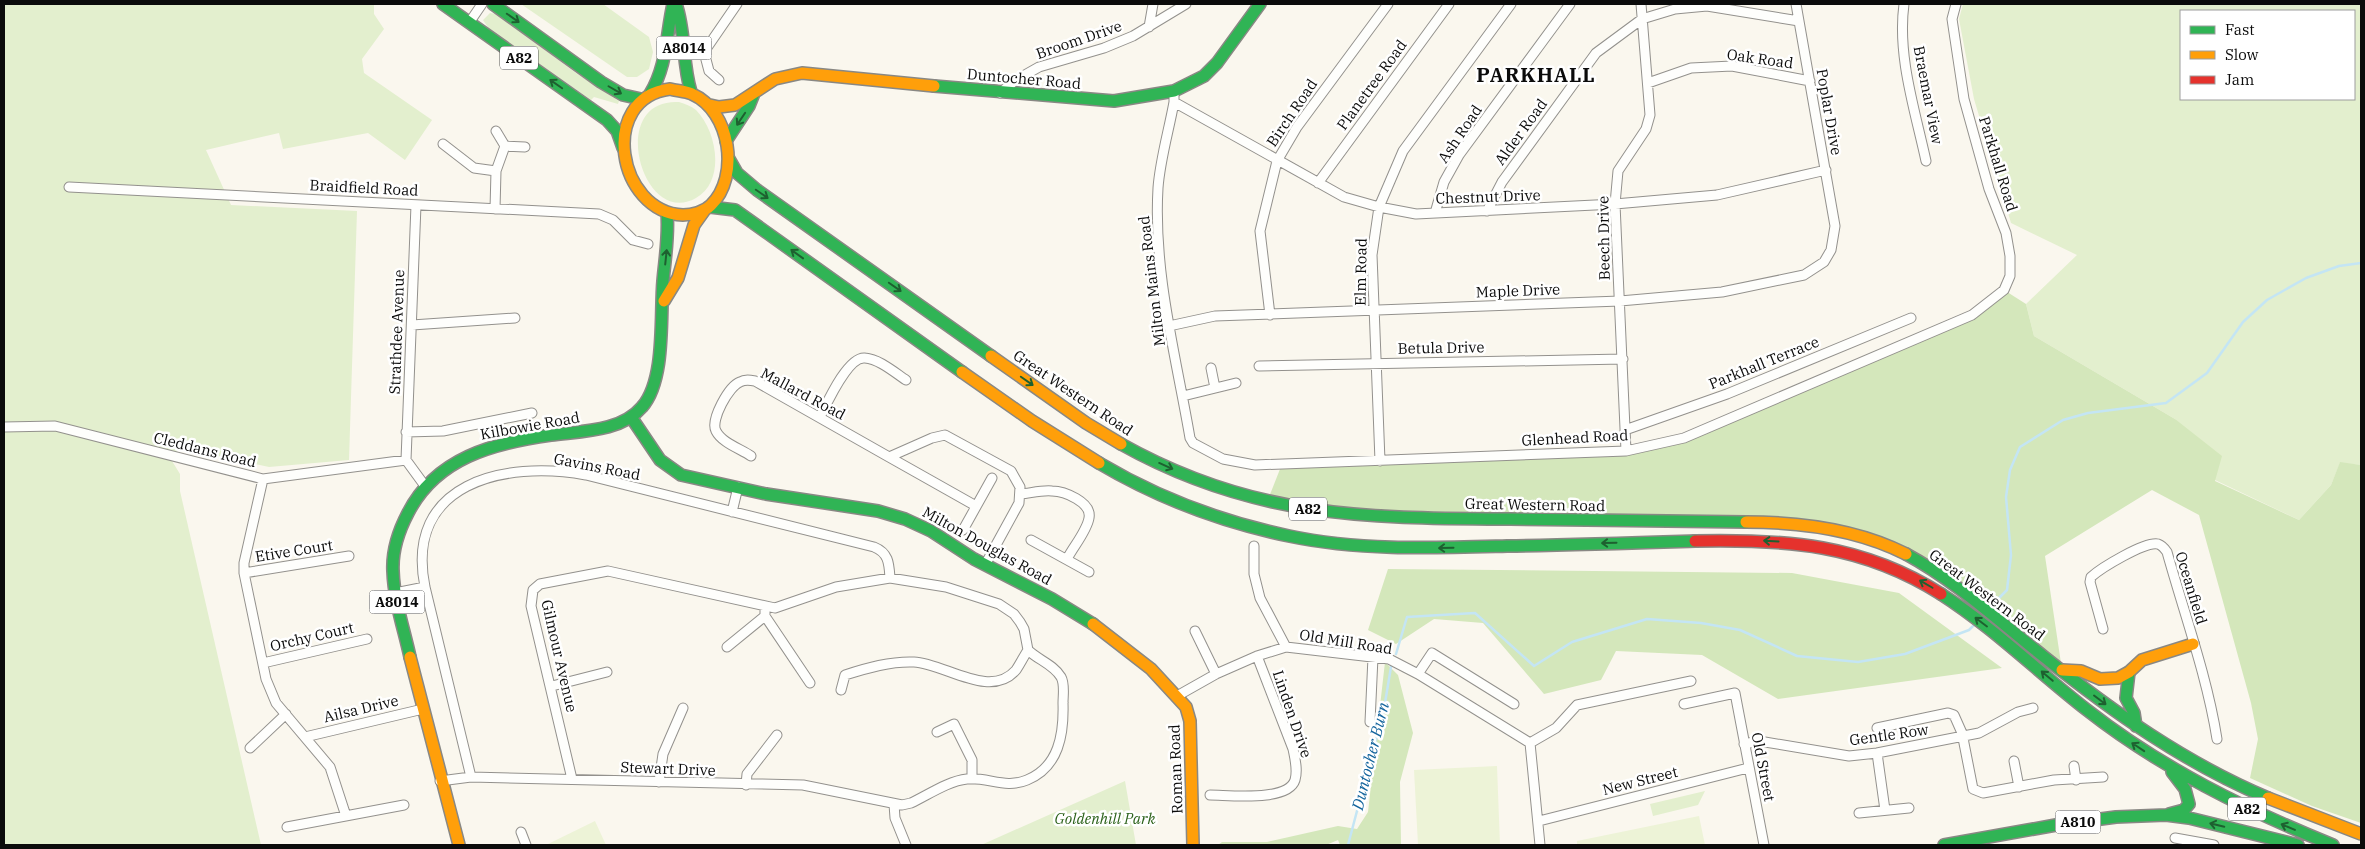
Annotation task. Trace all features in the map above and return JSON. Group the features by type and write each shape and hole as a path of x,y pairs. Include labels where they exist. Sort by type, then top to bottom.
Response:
{"main road":[{"name":"A82","path":"443,4 607,120 617,131 624,149 630,176 638,192 651,204 666,213 684,215 707,209 725,181 729,159 726,141 710,105 691,92 670,89 646,96 623,95 601,82 493,4"},
{"name":"A8014","path":"646,96 664,70 668,23 675,4"},
{"name":"A8014","path":"675,4 682,22 687,79 691,92"},
{"name":"Duntocher Road","path":"710,105 726,107 753,96 773,81 802,73 1000,93 1114,101 1174,97 1204,76 1217,63 1260,4"},
{"name":"A82","path":"624,149 630,120 646,96"},
{"name":"Duntocher Road","path":"726,141 749,106 753,96"},
{"name":"Great Western Road","path":"729,159 737,173 755,188 1086,423 1141,454 1201,481 1268,502 1320,512 1379,518 1756,522 1814,526 1850,534 1891,547 1932,570 1974,600 2136,726 2192,760 2243,787 2294,810 2361,834"},
{"name":"Great Western Road","path":"707,209 735,210 1075,450 1147,490 1212,516 1289,536 1375,547 1420,548 1752,540 1797,542 1857,554 1895,568 1924,583 1967,611 2112,729 2165,764 2215,793 2262,816 2333,845"},
{"name":"Kilbowie Road","path":"664,302 678,278 694,225 707,209"},
{"name":"Kilbowie Road","path":"459,845 440,781 395,593 394,559 398,539 414,503 425,486 452,463 467,454 490,446 597,430 621,423 645,403 652,389 664,302 663,285 668,229 666,213"},
{"name":"Milton Douglas Road","path":"631,416 666,466 681,474 790,498 859,507 891,514 931,530 985,565 1085,618 1121,644 1177,696"},
{"path":"2062,670 2081,671 2100,679 2108,680 2129,672 2142,660 2193,644"},
{"path":"2129,672 2126,698 2134,713 2136,726"},
{"name":"Roman Road","path":"1177,696 1186,707 1190,721 1193,845"},
{"path":"2165,764 2185,789 2190,800 2190,804 2184,810 2166,815"},
{"path":"2166,815 2189,818 2298,845"},
{"name":"A810","path":"1944,845 1966,843 2065,824 2116,817 2166,815"}],"street":[{"path":"469,23 482,4"},
{"path":"719,80 709,70 704,52 737,4"},
{"path":"1149,27 1153,4"},
{"name":"Broom Drive","path":"1000,93 1016,80 1039,67 1104,48 1149,27 1186,4"},
{"name":"Birch Road","path":"1270,315 1260,231 1277,161 1297,127 1388,4"},
{"name":"Planetree Road","path":"1318,183 1449,4"},
{"name":"Elm Road","path":"1380,461 1372,255 1379,207 1403,151 1512,4"},
{"name":"Ash Road","path":"1435,213 1444,182 1459,155 1570,4"},
{"name":"Beech Drive","path":"1626,451 1615,204 1618,172 1646,129 1650,115 1641,4"},
{"name":"Poplar Drive","path":"1796,4 1836,226"},
{"name":"Braemar View","path":"1904,4 1902,19 1904,58 1926,161"},
{"name":"Parkhall Road","path":"1956,4 1952,19 1964,99 1989,189 2006,233 2010,256 2010,276 2004,290 1972,315"},
{"name":"Alder Road","path":"1487,211 1502,182 1596,53 1642,19 1675,9 1707,6 1799,22"},
{"name":"Oak Road","path":"1648,83 1691,68 1732,66 1810,81"},
{"name":"Chestnut Drive","path":"1174,97 1277,161 1344,197 1379,207 1416,214 1615,204 1716,195 1826,170"},
{"name":"Milton Mains Road","path":"1174,97 1158,187 1157,231 1170,326 1190,438"},
{"path":"496,131 505,146"},
{"path":"444,144 474,168 496,171"},
{"path":"505,146 525,147"},
{"path":"495,209 496,171 505,146"},
{"name":"Braidfield Road","path":"69,187 599,214 613,220 633,240 648,244"},
{"name":"Strathdee Avenue","path":"406,460 416,205"},
{"name":"Maple Drive","path":"1170,326 1215,316 1620,301 1722,292 1804,275 1824,262 1831,250 1836,226"},
{"name":"Glenhead Road","path":"1190,438 1193,443 1208,453 1223,459 1255,465 1626,451 1684,438 1972,315"},
{"path":"412,325 515,318"},
{"name":"Parkhall Terrace","path":"1625,430 1727,394 1911,318"},
{"path":"820,418 849,366 857,359 863,357 875,361 906,380"},
{"name":"Betula Drive","path":"1259,366 1623,360"},
{"path":"1211,368 1215,388"},
{"name":"Mallard Road","path":"751,456 723,440 715,430 714,425 715,416 738,382 756,381 976,506"},
{"path":"1183,396 1236,383"},
{"path":"406,432 442,431 532,413"},
{"name":"Cleddans Road","path":"4,428 55,426 263,479 406,460"},
{"path":"889,457 932,438 949,436 1011,471 1020,487 1021,494 1015,513 985,565"},
{"path":"406,460 425,486"},
{"name":"Gavins Road","path":"471,776 425,587 420,557 422,544 435,514 450,497 463,488 505,474 532,470 571,472 879,549 887,557 890,578"},
{"path":"963,530 992,478"},
{"path":"263,479 244,563 244,573 266,679 276,703 330,767 346,816"},
{"path":"732,512 738,488"},
{"path":"1021,494 1046,491 1061,492 1085,504 1088,509 1089,520 1066,559"},
{"path":"1032,540 1089,572"},
{"name":"Oceanfield","path":"2103,628 2090,582 2092,577 2129,554 2151,544 2158,544 2167,552 2213,716 2216,739"},
{"path":"1254,546 1254,574 1260,598 1286,647"},
{"name":"Etive Court","path":"244,573 349,556"},
{"name":"Gilmour Avenue","path":"572,779 552,686 530,600 532,590 540,584 608,571 761,606 779,608 836,587 890,578 946,587 999,604 1014,614 1020,622 1024,629 1028,650"},
{"path":"395,593 425,587"},
{"path":"761,606 765,616 810,683"},
{"path":"727,647 765,616"},
{"path":"1195,631 1216,674"},
{"name":"Orchy Court","path":"263,663 367,639"},
{"name":"Old Mill Road","path":"1177,696 1216,674 1257,656 1286,647 1388,659 1418,674 1530,743"},
{"path":"841,690 846,675 868,668 901,662 930,664 977,680 993,682 1004,679 1015,670 1028,650"},
{"name":"Stewart Drive","path":"440,781 471,776 746,785 802,785 894,804 911,803 956,782 972,779 1008,784 1028,780 1050,764 1059,746 1064,719 1062,681 1056,671 1028,650"},
{"path":"1418,674 1432,653 1514,704"},
{"name":"Linden Drive","path":"1210,795 1278,795 1289,789 1295,782 1296,762 1293,749 1257,656"},
{"path":"1370,722 1372,657"},
{"path":"552,686 607,672"},
{"path":"1540,845 1530,743 1556,728 1577,705 1691,681"},
{"name":"Old Street","path":"1684,704 1735,693 1764,845"},
{"path":"659,782 662,754 683,708"},
{"name":"Gentle Row","path":"1744,744 1759,741 1850,756 1877,753 1979,733 2018,712 2033,708"},
{"name":"Ailsa Drive","path":"305,736 423,709"},
{"path":"1877,728 1948,713 1954,716 1958,720 1963,737 1973,789 1983,793 2054,780 2103,777"},
{"path":"250,748 286,714"},
{"path":"937,732 954,724 972,760 972,779"},
{"path":"746,785 747,774 777,734"},
{"path":"1877,753 1885,810"},
{"path":"2014,760 2019,787"},
{"path":"2074,766 2076,780"},
{"name":"New Street","path":"1539,821 1748,768"},
{"path":"894,804 895,818 906,845"},
{"path":"287,827 404,805"},
{"path":"1859,813 1909,808"},
{"path":"521,832 526,845"},
{"path":"2174,838 2214,845"}],"green space":[{"path":"4,4 374,4 374,14 384,29 362,59 364,73 432,120 405,160 368,133 283,149 279,133 206,150 231,205 357,211 349,460 269,467 179,448 172,461 180,474 180,491 261,845 4,845"},
{"path":"521,4 603,4 649,37 653,52 649,69 637,77 627,77"},
{"path":"1963,4 2361,4 2361,465 2340,463 2331,485 2299,520 2215,480 2175,419 2034,336 2026,304 2077,255 2011,223 1974,99 1959,19"},
{"path":"490,13 496,14 576,73 619,101 618,104 594,97 591,100 489,29 483,20"},
{"path":"679,102 696,110 709,130 713,143 715,168 712,180 705,190 696,198 677,203 660,196 648,180 640,160 638,139 643,120 657,106"},
{"path":"2004,290 2026,304 2034,336 2175,419 2222,456 2215,481 2299,520 2331,485 2340,462 2361,465 2361,823 2312,806 2250,778 2258,739 2251,703 2199,515 2152,490 2045,556 2062,670 1932,570 1829,529 1388,518 1267,502 1282,464 1626,451 1684,438 1971,315"},
{"path":"1388,569 1792,573 1899,593 2002,668 1778,699 1702,655 1616,651 1601,680 1544,694 1483,623 1434,619 1396,644 1368,630"},
{"path":"1385,662 1398,675 1413,733 1400,782 1401,845 1340,845 1338,840 1326,845 1218,845 1222,842 1267,842 1338,826 1357,829 1368,812"},
{"path":"1497,766 1500,845 1418,845 1414,770"},
{"name":"Goldenhill Park","path":"1125,781 1136,845 981,845"},
{"path":"1705,791 1698,805 1653,816 1650,804"},
{"path":"1699,816 1705,845 1577,845 1577,841"},
{"path":"595,821 606,845 548,845 548,844"}],"waterway":[{"name":"Duntocher Burn","path":"1990,607 2007,590 2011,555 2006,497 2010,470 2020,447 2063,420 2088,413 2166,403 2207,373 2243,322 2267,300 2306,278 2339,266 2361,263"},
{"name":"Duntocher Burn","path":"1396,654 1407,617 1475,613 1534,666 1572,642 1647,619 1701,623 1740,630 1797,656 1858,662 1905,654 1969,630 1975,624"},
{"name":"Duntocher Burn","path":"1348,845 1384,709 1391,667"}],"traffic: fast":[{"path":"443,4 607,120 617,131 623,148"},
{"path":"493,4 601,82 623,95 641,99"},
{"path":"650,94 663,62 673,4"},
{"path":"676,4 691,92"},
{"path":"934,86 1114,101 1174,91 1204,76 1217,63 1260,4"},
{"path":"726,141 749,106 753,96"},
{"path":"729,159 737,173 757,190 991,356"},
{"path":"710,207 735,210 962,372"},
{"path":"410,657 395,593 393,564 396,542 401,527 420,494 450,466 468,456 529,438 612,426 633,415 642,407 650,395 655,381 660,347 667,213"},
{"path":"631,417 660,460 681,475 766,494 878,511 905,519 931,531 974,559 1052,599 1093,624"},
{"path":"1121,444 1170,468 1217,487 1264,500 1311,509 1358,514 1457,519 1746,522"},
{"path":"1099,463 1167,498 1215,516 1239,524 1316,541 1370,546 1425,548 1695,541"},
{"path":"1906,554 1960,589 2069,677 2151,735 2208,769 2268,798"},
{"path":"1941,594 1998,636 2087,710 2144,751 2236,802 2333,845"},
{"path":"2129,672 2126,698 2134,713 2136,726"},
{"path":"2169,814 2184,810 2189,804 2185,789 2172,772"},
{"path":"1944,845 2056,825 2116,817 2166,815 2189,818 2298,845"}],"traffic: slow":[{"path":"710,105 719,107 735,105 775,79 802,73 934,86"},
{"path":"670,89 690,93 705,103 716,115 723,129 727,145 728,162 726,178 720,193 708,207 701,211 683,215 661,209 643,195 631,176 625,154 625,132 632,112 647,97 670,89"},
{"path":"664,301 678,278 694,225 704,211"},
{"path":"991,356 1086,423 1121,444"},
{"path":"962,372 1032,421 1099,463"},
{"path":"1746,522 1787,523 1828,529 1868,538 1906,554"},
{"path":"1093,624 1151,669 1186,707 1190,721 1193,845"},
{"path":"2062,670 2081,671 2100,679 2118,678 2129,672 2142,660 2193,644"},
{"path":"410,657 459,845"},
{"path":"2268,798 2361,834"}],"traffic: jam":[{"path":"1695,541 1761,541 1822,548 1882,564 1911,577 1941,594"}],"district":[{"name":"PARKHALL","path":"1536,75"}]}
